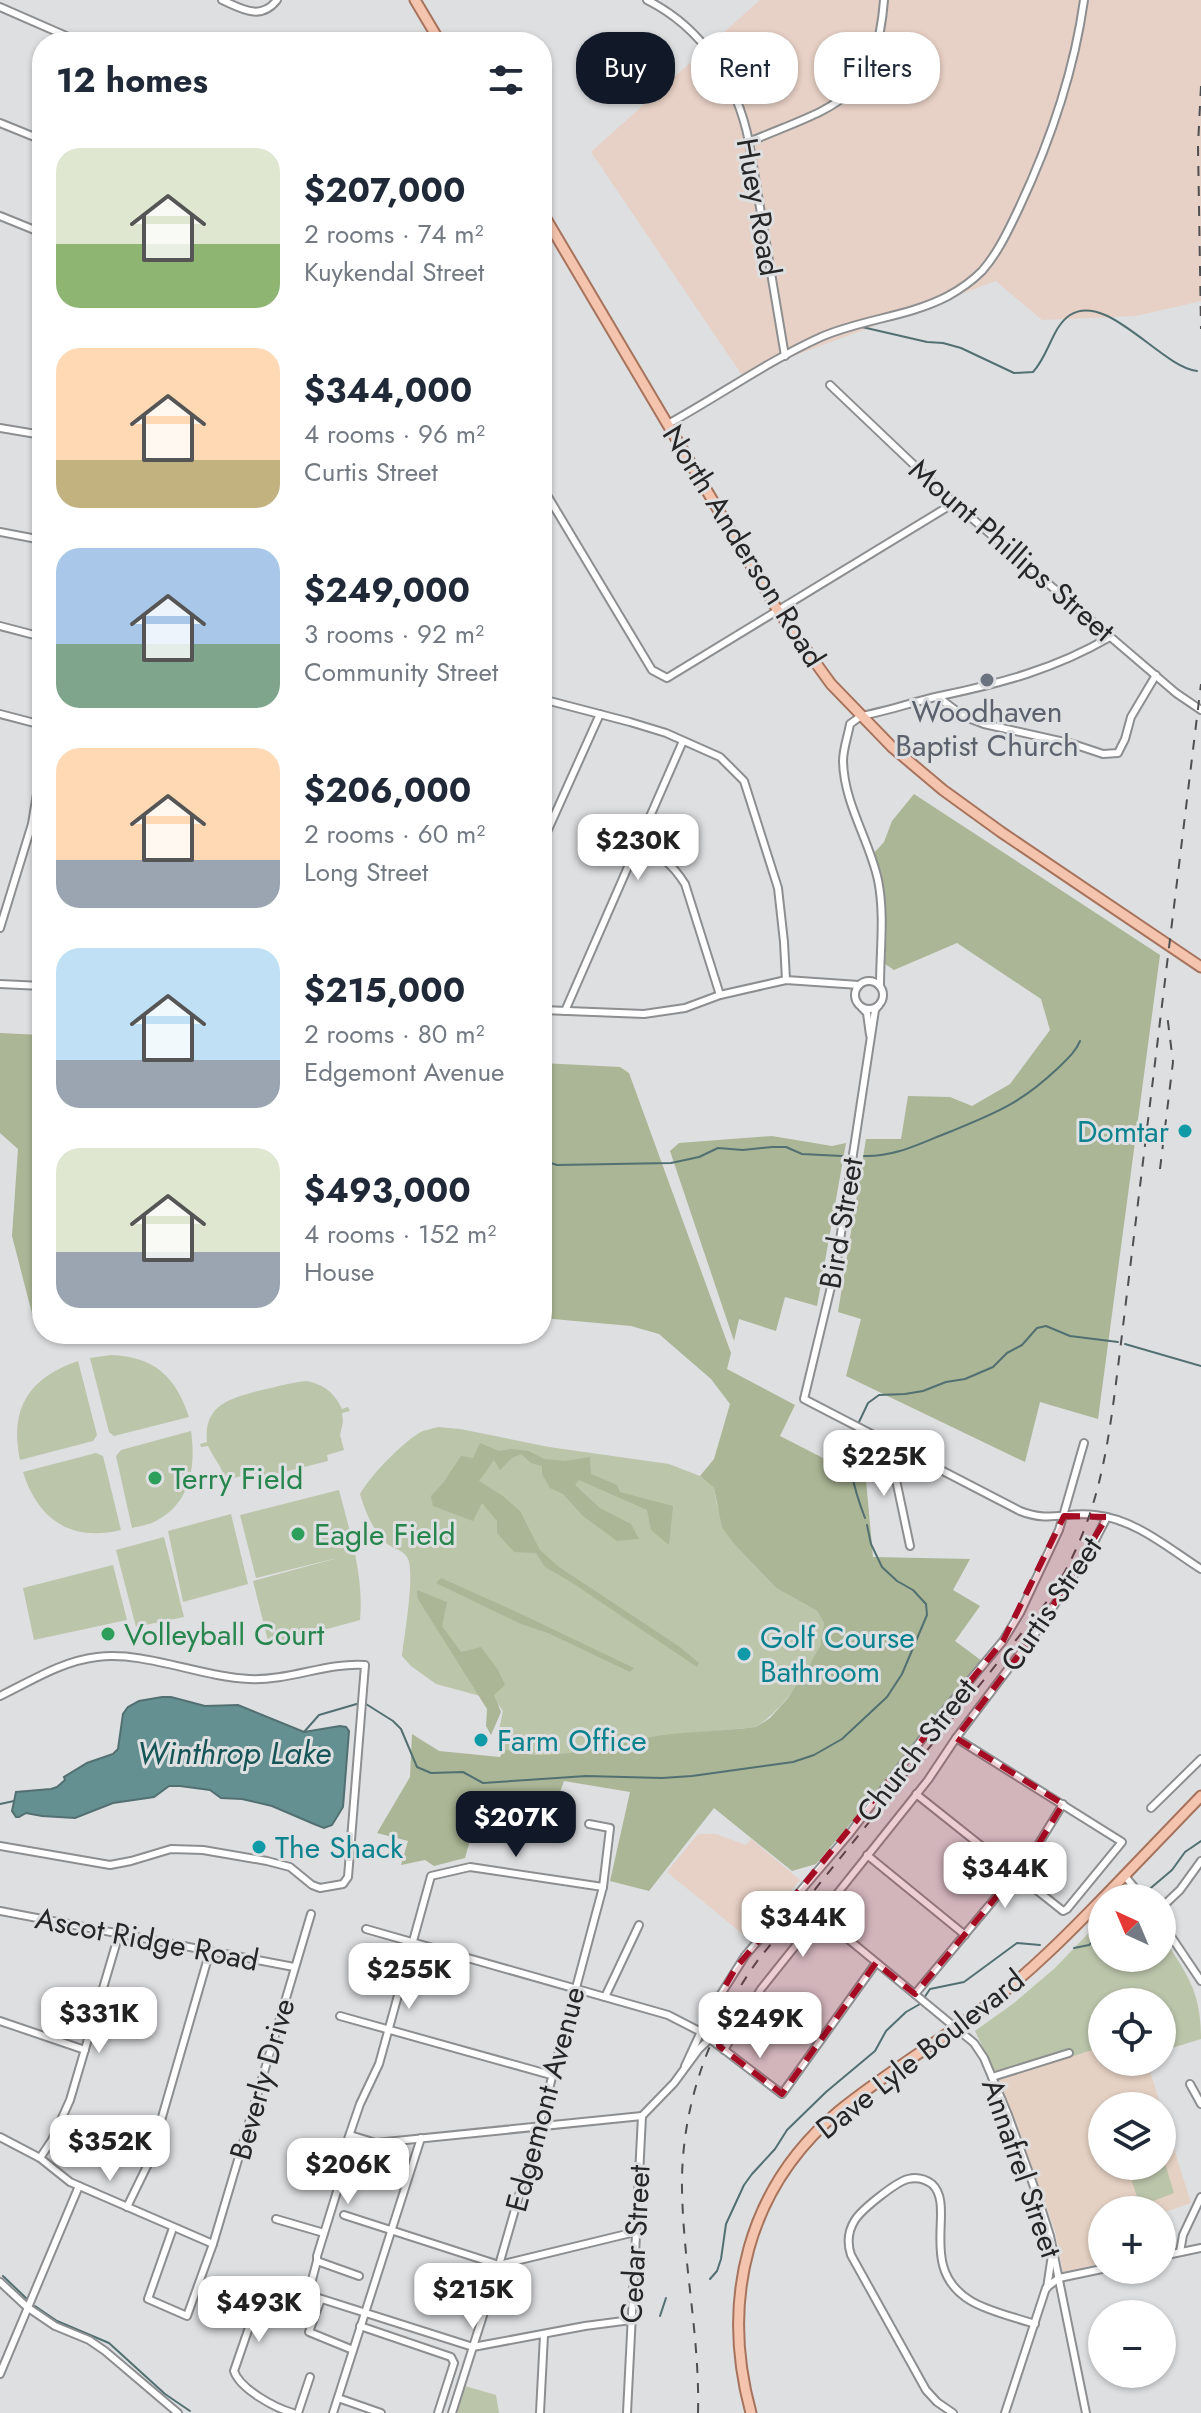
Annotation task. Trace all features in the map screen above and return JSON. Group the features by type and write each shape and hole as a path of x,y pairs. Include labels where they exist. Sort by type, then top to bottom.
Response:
{"main road":[{"path":"415,0 434,32"},
{"name":"North Anderson Road","path":"552,229 778,611 831,684 918,769 970,810 1201,967"},
{"name":"Dave Lyle Boulevard","path":"1115,1884 1201,1796"},
{"name":"Dave Lyle Boulevard","path":"751,2413 740,2355 739,2300 749,2246 774,2187 803,2147 838,2112 991,2002 1038,1963 1088,1912"}],"street":[{"path":"222,0 248,12 263,12 277,0"},
{"name":"Huey Road","path":"647,0 677,19 708,50 740,107 749,142 785,356"},
{"path":"749,142 821,111 845,98 859,85 870,68 878,43 884,0"},
{"path":"668,424 824,336 935,302 952,294 981,271 1010,227 1040,159 1060,106 1084,0"},
{"path":"1,3 60,32"},
{"path":"0,123 32,136"},
{"path":"0,216 32,229"},
{"name":"Mount Phillips Street","path":"830,385 954,503 1200,710"},
{"path":"0,428 32,433"},
{"path":"552,507 652,670 667,678 954,503"},
{"path":"0,532 32,538"},
{"path":"0,626 32,634"},
{"path":"861,716 1000,684 1079,655 1110,637"},
{"path":"938,697 963,716 984,724 1103,754 1118,753 1136,706 1156,675"},
{"path":"552,702 648,727 683,741 720,757 744,781 778,888 786,980"},
{"path":"0,714 32,722"},
{"path":"552,818 600,714"},
{"name":"Bird Street","path":"861,716 850,724 843,758 846,789 873,865 880,895 880,986 883,997 875,1010 836,1266 804,1399 888,1442"},
{"path":"565,1011 683,741"},
{"path":"0,928 32,824"},
{"path":"638,845 663,857 676,869 685,884 720,995"},
{"path":"552,1010 654,1013 685,1008 720,995 786,980 859,985 872,981 880,972"},
{"path":"872,981 880,986"},
{"path":"0,984 32,986"},
{"name":"Bird Street","path":"844,984 867,1013 871,1046"},
{"path":"855,995 859,985"},
{"path":"861,1006 868,1009 879,1005"},
{"path":"888,1442 1020,1511 1038,1518 1084,1514 1107,1517 1140,1530 1200,1565"},
{"path":"888,1442 910,1546"},
{"name":"Church Street","path":"701,2032 729,1978 756,1941 850,1833 936,1721 1003,1641 1041,1571 1064,1516 1084,1443"},
{"name":"Curtis Street","path":"724,2050 758,1993 916,1794 1047,1618 1089,1552 1107,1517"},
{"path":"0,1696 69,1663 97,1657 120,1657 248,1679 278,1678 353,1664 365,1665 348,1875 343,1884 320,1888 290,1867 203,1850 171,1849 110,1865 0,1846"},
{"path":"916,1794 1063,1911 1122,1842 956,1738"},
{"path":"1151,1808 1201,1759"},
{"path":"920,1998 965,1935 1047,1832 1063,1804"},
{"name":"Edgemont Avenue","path":"452,2413 539,2126 603,1887 610,1828 589,1824"},
{"path":"867,1855 965,1935"},
{"path":"1176,1894 1201,1861"},
{"path":"603,1887 470,1867 431,1876 379,2064 349,2137 376,2143 642,2116"},
{"path":"1195,1869 1201,1877"},
{"path":"1124,1875 1132,1884"},
{"name":"Ascot Ridge Road","path":"0,1911 294,1967"},
{"name":"Beverly Drive","path":"173,2228 148,2299 187,2316 213,2244 311,1914"},
{"name":"Annafrel Street","path":"819,1915 974,2043 992,2077 1025,2159 1053,2252 1086,2413"},
{"path":"605,1997 639,1925"},
{"path":"366,1929 668,2015 710,2038 782,2094 876,1963"},
{"path":"40,2158 70,2100 119,1934"},
{"path":"1176,1944 1201,1981"},
{"path":"127,2207 149,2162 210,1951"},
{"name":"Curtis Street","path":"642,2116 671,2087 699,2049 758,1993"},
{"path":"340,2016 551,2075"},
{"path":"706,2020 708,2028 720,2029"},
{"path":"0,2021 85,2050"},
{"path":"701,2032 720,2029"},
{"path":"699,2049 703,2039 701,2032"},
{"path":"685,2066 701,2032"},
{"path":"992,2077 1069,2053"},
{"path":"1190,2084 1201,2104"},
{"name":"Cedar Street","path":"627,2413 642,2116"},
{"path":"0,2137 40,2158 70,2182 213,2244"},
{"path":"333,2413 421,2138"},
{"path":"308,2295 347,2150"},
{"path":"296,2157 343,2172"},
{"path":"953,2413 926,2390 851,2255 848,2238 859,2214 907,2179 929,2182 939,2197 940,2255 951,2282 975,2303 1035,2324"},
{"path":"0,2374 79,2186"},
{"path":"1180,2252 1183,2235 1201,2197"},
{"path":"344,2215 499,2265 635,2232"},
{"path":"276,2219 324,2233"},
{"path":"1176,2253 1201,2248"},
{"path":"1005,2413 1046,2288 1053,2252"},
{"path":"317,2261 359,2276"},
{"path":"1046,2288 1059,2278 1088,2272"},
{"path":"310,2377 296,2413 279,2408 237,2380 234,2371 265,2281 473,2347 631,2320"},
{"path":"0,2282 27,2307 55,2326 89,2340 105,2351 178,2413"},
{"path":"319,2299 309,2332 353,2350"},
{"path":"360,2326 451,2357 454,2363 438,2413"},
{"path":"540,2413 544,2335"},
{"path":"338,2398 381,2413"}],"highlighted area":[{"path":"1064,1516 1107,1517 1040,1627 956,1738 1063,1804 1033,1853 915,1994 876,1963 782,2094 719,2046 720,2034 706,2020 735,1969 1003,1641"}],"shaded area":[{"path":"760,0 1201,0 1201,301 1136,316 1042,320 996,281 742,375 591,152 644,104 675,104 675,76 691,62 691,104 798,104 798,32 724,32"},
{"path":"698,1834 716,1834 746,1845 751,1839 800,1880 750,1940 667,1872"},
{"path":"1088,2051 1088,2076 1151,2076 1157,2092 1088,2092 1088,2180 1176,2180 1176,2155 1191,2203 1176,2208 1176,2196 1088,2196 1088,2267 1063,2272 1055,2231 998,2080"}],"green space":[{"path":"914,794 1160,955 1098,1419 1040,1402 1025,1462 846,1376 861,1319 838,1312 866,1139 901,1139 908,1096 950,1097 972,1106 1010,1084 1050,1030 1041,999 957,943 894,970 885,964 885,908 874,853 884,842 892,821"},
{"path":"0,1033 32,1035 32,1313 12,1236 18,1149 0,1133"},
{"path":"552,1064 620,1067 629,1073 731,1353 727,1369 795,1405 780,1436 866,1480 873,1557 970,1559 953,1590 980,1606 955,1641 982,1661 932,1718 878,1791 816,1864 792,1871 714,1808 649,1891 610,1881 630,1792 564,1781 553,1811 482,1797 465,1858 434,1866 425,1860 401,1865 408,1841 377,1833 410,1777 412,1734 439,1751 500,1757 504,1749 540,1755 557,1754 659,1736 756,1727 770,1718 788,1698 820,1646 824,1623 817,1611 776,1588 734,1544 722,1527 714,1488 700,1476 714,1459 730,1404 711,1379 659,1334 631,1326 552,1319"},
{"path":"772,1136 832,1146 846,1143 817,1306 785,1297 776,1331 739,1319 734,1341 670,1151 679,1143"},
{"path":"111,1355 140,1360 161,1371 177,1390 189,1417 114,1436 109,1432 90,1358"},
{"path":"78,1361 97,1435 93,1441 20,1460 18,1425 26,1397 47,1376"},
{"path":"307,1381 328,1390 342,1409 348,1407 350,1411 342,1413 340,1435 344,1450 327,1455 328,1461 244,1482 242,1476 225,1480 208,1446 201,1447 200,1444 207,1442 207,1429 215,1411 240,1396"},
{"path":"438,1427 669,1464 700,1476 714,1488 717,1505 734,1544 776,1588 817,1611 824,1623 819,1648 800,1681 775,1712 756,1727 646,1738 564,1756 521,1754 504,1749 497,1739 503,1711 495,1700 436,1684 402,1656 410,1589 409,1564 405,1554 386,1543 377,1533 360,1494 403,1445 421,1432"},
{"name":"Terry Field","path":"191,1431 193,1457 184,1494 168,1513 153,1522 132,1528 116,1456 121,1450"},
{"path":"480,1443 499,1451 529,1451 544,1459 565,1461 590,1457 591,1474 617,1485 620,1492 673,1506 669,1545 651,1530 647,1510 579,1480 575,1485 600,1508 631,1524 639,1539 617,1541 583,1516 563,1494 550,1488 542,1474 542,1466 531,1463 521,1454 500,1470 494,1460 479,1481 520,1511 540,1550 559,1567 680,1647 699,1663 697,1667 545,1567 536,1553 514,1552 497,1533 497,1521 482,1503 473,1521 433,1506 431,1496 461,1456 473,1458"},
{"path":"96,1453 103,1456 121,1530 87,1533 59,1524 38,1503 23,1472"},
{"path":"339,1490 358,1570 360,1620 269,1645 253,1581 341,1557 256,1578 240,1515"},
{"path":"231,1514 248,1584 183,1602 168,1531"},
{"path":"164,1537 184,1617 136,1627 116,1550"},
{"path":"113,1565 127,1620 34,1640 23,1588"},
{"path":"441,1578 634,1668 630,1672 548,1633 521,1624 436,1583"},
{"path":"417,1590 447,1602 442,1626 461,1652 481,1647 498,1670 505,1685 494,1695 501,1712 491,1735 486,1726 487,1709 418,1599"},
{"path":"1088,1934 1088,1972 1176,1972 1176,1957 1195,1995 1201,2039 1176,2047 1176,1988 1088,1988 1088,2051 998,2080 975,2031 1055,1968"},
{"path":"1132,2180 1170,2180 1174,2193 1166,2196 1137,2196"},
{"path":"465,2386 496,2395 499,2413 456,2413"}],"water":[{"name":"Winthrop Lake","path":"162,1697 205,1706 238,1705 304,1732 346,1727 349,1731 343,1807 332,1825 324,1828 272,1806 221,1798 210,1790 180,1786 169,1786 154,1797 113,1803 75,1818 26,1813 16,1817 12,1811 16,1792 57,1787 65,1780 64,1777 87,1763 113,1754 118,1749 123,1714 128,1707 139,1701"}],"waterway":[{"path":"862,327 961,348 1014,373 1033,372 1064,320 1085,310 1117,321 1167,357 1197,371"},
{"path":"864,1156 909,1148 1008,1106 1057,1069 1080,1041"},
{"path":"552,1163 671,1163 699,1157 718,1148 786,1147 802,1154 842,1156"},
{"path":"859,1422 868,1403 879,1395 923,1391 965,1379 993,1367 1007,1353 1022,1345 1037,1328 1046,1326 1070,1336 1118,1342"},
{"path":"1125,1344 1201,1366"},
{"path":"856,1431 851,1465 854,1486 865,1518"},
{"path":"366,1704 401,1729 417,1767 431,1773 463,1772 483,1783 586,1776 692,1776 793,1762 814,1755 842,1739 887,1697 902,1674 927,1615 926,1604 913,1590 882,1567 871,1544 867,1525"},
{"path":"304,1732 319,1715 360,1703"},
{"path":"0,1804 14,1801"},
{"path":"1156,1884 1172,1870 1185,1852 1201,1841"},
{"path":"924,1998 930,1989 964,1982 1017,1943 1040,1945"},
{"path":"1074,1948 1088,1945"},
{"path":"710,2279 721,2259 726,2224 752,2174 775,2149 787,2130 875,2051 886,2031 906,2012 920,2004"},
{"path":"3,2276 27,2299"},
{"path":"660,2316 666,2298"},
{"path":"35,2306 57,2321 109,2343 165,2394 190,2411"}],"railway":[{"path":"1201,86 1198,145 1201,329"},
{"path":"698,2413 683,2216 683,2157 693,2097 713,2040 758,1960 1045,1604 1079,1543 1090,1513 1106,1451 1116,1386 1201,684"},
{"path":"1160,1169 1173,1062 1167,1014"}],"place":[{"name":"Woodhaven Baptist Church","path":"987,680"},
{"name":"Domtar","path":"1185,1131"},
{"name":"Terry Field","path":"155,1478"},
{"name":"Eagle Field","path":"298,1534"},
{"name":"Volleyball Court","path":"108,1634"},
{"name":"Golf Course Bathroom","path":"744,1654"},
{"name":"Farm Office","path":"481,1740"},
{"name":"The Shack","path":"259,1847"}]}
